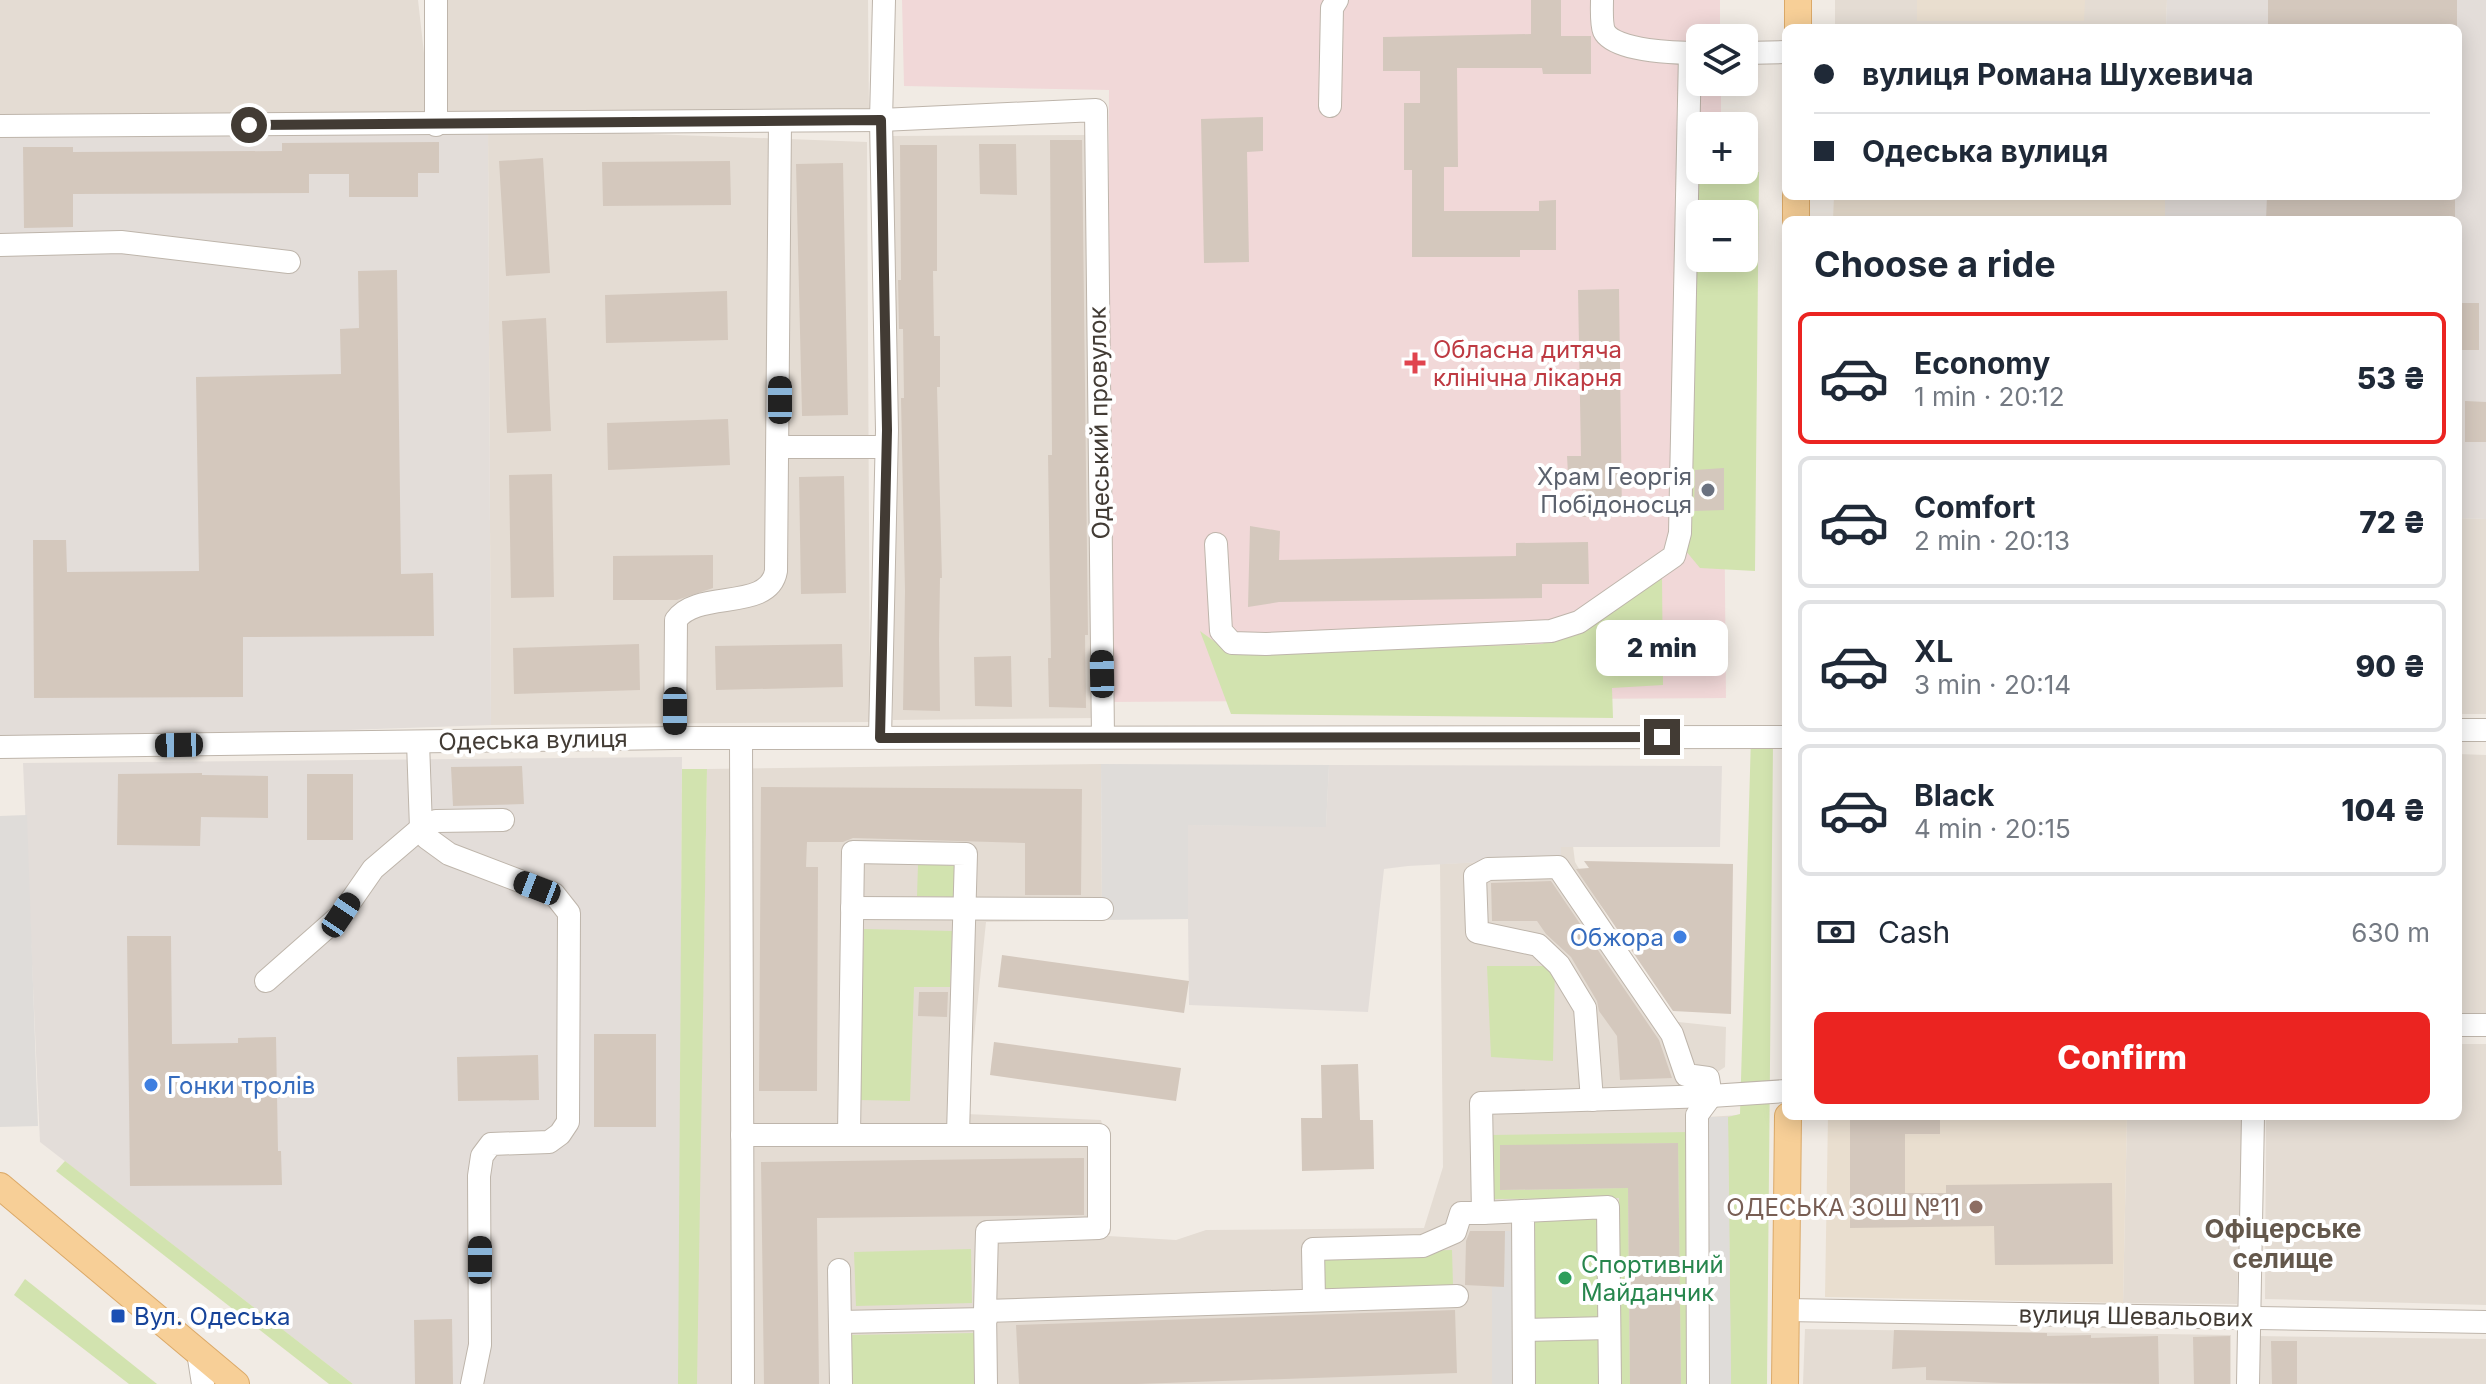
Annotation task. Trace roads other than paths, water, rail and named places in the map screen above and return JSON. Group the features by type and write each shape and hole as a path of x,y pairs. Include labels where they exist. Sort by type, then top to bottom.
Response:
{"main road":[{"path":"1798,0 1798,24"},
{"path":"1785,1384 1788,1120"},
{"path":"0,1186 236,1384"}],"street":[{"path":"436,0 436,125"},
{"path":"880,738 886,447 881,120 884,0"},
{"path":"1330,106 1332,8 1337,0"},
{"path":"1602,0 1604,30 1613,42 1629,47 1686,52"},
{"path":"1758,53 1782,52"},
{"path":"1216,544 1221,631 1232,643 1266,644 1551,631 1579,622 1674,556 1680,533 1694,96"},
{"name":"Одеський провулок","path":"881,120 1096,110 1103,737"},
{"path":"0,126 881,120"},
{"path":"675,738 676,620 681,613 692,608 763,590 775,578 779,447 780,121"},
{"path":"0,245 121,242 289,262"},
{"path":"779,447 886,447"},
{"path":"2462,730 2486,730"},
{"name":"Одеська вулиця","path":"0,747 675,738 1782,737"},
{"path":"741,738 743,1384"},
{"path":"418,742 421,828 427,838 449,854 554,894 569,913 568,1122 560,1134 549,1142 491,1144 482,1156 479,1176 480,1345 472,1384"},
{"path":"266,981 341,915 373,869 421,828 436,821 503,820"},
{"path":"849,1135 853,852 966,854 958,1134"},
{"path":"1592,1100 1585,1008 1559,965 1538,945 1477,932 1475,876 1488,869 1558,867 1672,1034 1686,1075 1708,1078 1711,1096 1697,1115 1698,1384"},
{"path":"852,908 1102,909"},
{"path":"2462,1025 2486,1025"},
{"path":"1483,1213 1481,1103 1782,1091"},
{"path":"2248,1384 2253,1120"},
{"path":"742,1135 1099,1135 1099,1228 987,1232 986,1384"},
{"path":"1314,1299 1313,1249 1423,1246 1455,1232 1461,1213 1608,1207 1610,1384"},
{"path":"1523,1211 1524,1384"},
{"path":"839,1270 841,1384"},
{"path":"840,1322 1314,1299 1457,1296"},
{"name":"вулиця Шевальових","path":"1786,1310 2486,1322"},
{"path":"1524,1330 1609,1328"},
{"path":"198,1352 203,1384"}],"place":[{"name":"Обласна дитяча клінічна лікарня","path":"1415,363"},
{"name":"Храм Георгія Побідоносця","path":"1708,490"},
{"name":"Обжора","path":"1680,937"},
{"name":"Гонки тролів","path":"151,1085"},
{"name":"ОДЕСЬКА ЗОШ №11","path":"1976,1207"},
{"name":"Спортивний Майданчик","path":"1565,1278"},
{"name":"Вул. Одеська","path":"118,1316"}],"district":[{"name":"Офіцерське селище","path":"2283,1243"}]}
